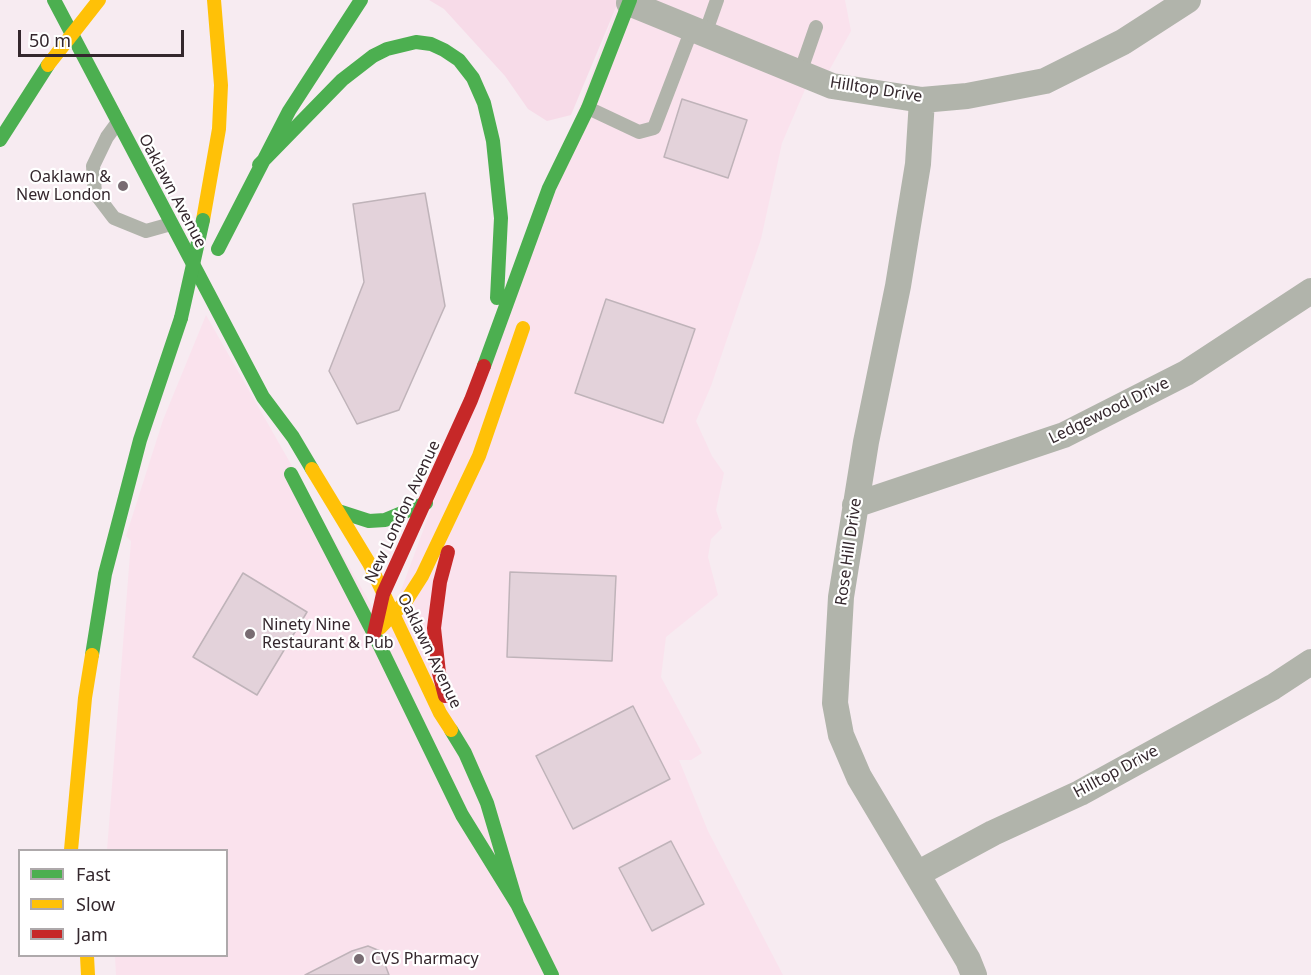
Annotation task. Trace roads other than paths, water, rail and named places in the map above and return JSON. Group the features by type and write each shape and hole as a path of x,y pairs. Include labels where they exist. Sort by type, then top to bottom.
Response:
{"main road":[{"name":"Oaklawn Avenue","path":"54,0 263,397 293,437 369,563 440,713 465,753 487,803 517,904"},
{"path":"0,140 48,65 99,0"},
{"path":"70,849 85,698 105,573 140,440 181,318 203,220 217,139 221,86 214,0"},
{"path":"181,318 289,111 361,0"},
{"name":"New London Avenue","path":"374,634 383,594 426,503 491,350 549,188 588,108 629,1"},
{"path":"259,165 342,80 387,49 416,42 431,44 459,60 468,68 480,90 497,166 501,257 491,350"},
{"name":"New London Avenue","path":"575,170 588,108"},
{"path":"465,753 439,673 434,628 443,571 529,310"},
{"name":"Oaklawn Avenue","path":"263,397 278,446 374,634 462,815 517,904 552,975"},
{"path":"374,634 406,601 422,576 479,456"},
{"path":"338,511 357,518 384,520 426,503"},
{"path":"78,762 81,849"},
{"path":"87,957 88,975"}],"street":[{"name":"Hilltop Drive","path":"629,1 832,86 922,100 967,96 1045,81 1123,42 1188,0"},
{"name":"Rose Hill Drive","path":"922,100 916,175 855,505 841,597 835,703 841,735 859,777 974,975"},
{"name":"Ledgewood Drive","path":"855,505 1064,435 1186,373 1311,291"},
{"name":"Hilltop Drive","path":"917,874 993,833 1080,793 1273,687 1311,662"}],"lane":[{"path":"588,108 639,132 654,128 699,31 717,0"},
{"path":"800,73 816,27"},
{"path":"118,122 107,137 93,166 95,193 114,218 146,231 171,224"},
{"path":"278,446 293,437"}],"place":[{"name":"Oaklawn & New London","path":"123,186"},
{"name":"Ninety Nine Restaurant & Pub","path":"250,634"},
{"name":"CVS Pharmacy","path":"359,959"}]}
